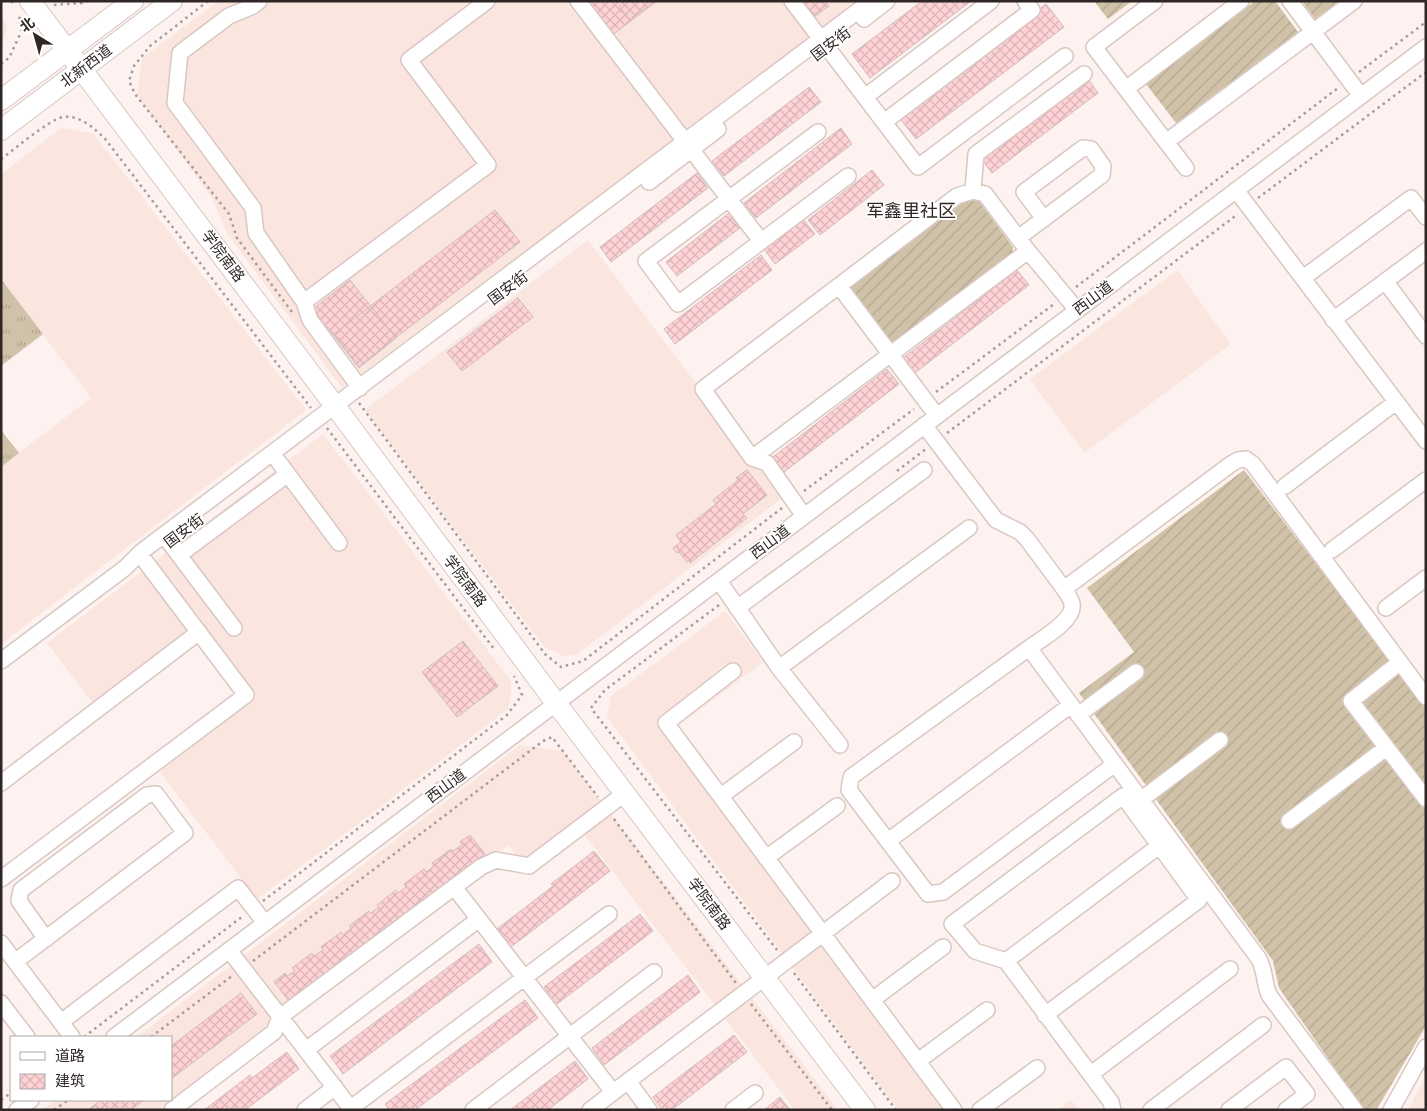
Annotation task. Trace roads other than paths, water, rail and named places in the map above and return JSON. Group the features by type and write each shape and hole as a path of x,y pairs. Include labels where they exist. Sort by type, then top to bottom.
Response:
{"main road":[{"name":"学院南路","path":"30,1 68,50 330,416 556,703 864,1110"},
{"name":"北新西道","path":"1,100 133,1"},
{"name":"北新西道","path":"1,130 172,1"}],"street":[{"path":"259,1 253,6 229,16 180,53 175,104 253,208 256,233 304,302 310,320 360,388"},
{"path":"304,302 488,165 409,60 487,1"},
{"path":"578,1 761,241"},
{"path":"792,1 918,167 1065,56"},
{"name":"国安街","path":"824,43 872,1"},
{"name":"国安街","path":"1,661 125,568 141,552 330,416 824,43 887,1"},
{"path":"865,97 991,1"},
{"path":"884,122 1032,10 1026,1"},
{"path":"1155,1 1094,47 1186,168"},
{"path":"1126,89 1241,1"},
{"path":"1290,1 1361,96"},
{"path":"1166,142 1354,1"},
{"name":"西山道","path":"115,1036 1426,47"},
{"path":"973,191 976,154 1084,74"},
{"path":"818,132 646,262 678,304 848,176"},
{"name":"国安街","path":"125,568 145,561 278,461 360,388 688,146"},
{"path":"1018,238 1044,219 1102,175 1103,166 1091,149 1083,148 1024,192 1044,219"},
{"path":"1236,190 1426,441"},
{"path":"804,516 767,463 752,458 702,389 957,196 973,191 985,194 1028,251 1077,310"},
{"path":"1303,278 1411,198 1426,217"},
{"path":"752,458 1028,251"},
{"path":"1333,320 1426,251"},
{"path":"1385,281 1426,336"},
{"path":"839,286 924,401 936,441 996,520 1020,532 1027,539 1064,589 1073,605 1071,614 1066,621 851,777 849,790 928,894 942,892 1115,764"},
{"path":"1285,486 1396,402"},
{"path":"1064,589 1231,464 1238,460 1246,459 1253,464 1426,697"},
{"path":"278,461 339,543"},
{"path":"734,602 924,470"},
{"path":"179,555 288,474"},
{"path":"1332,550 1426,480"},
{"path":"779,668 968,528"},
{"path":"169,542 234,628"},
{"path":"1,879 246,695 145,561"},
{"path":"1386,608 1426,578"},
{"path":"719,580 779,668 840,745"},
{"path":"1,783 199,632"},
{"path":"1029,648 1259,959 1263,965 1269,995 1355,1110"},
{"path":"1399,663 1350,701 1426,799"},
{"path":"733,671 666,722 954,1110"},
{"path":"888,842 1075,710 1136,672"},
{"path":"1142,799 1220,740"},
{"path":"720,796 794,742"},
{"path":"1289,821 1386,748"},
{"path":"16,962 185,833 156,794 147,795 21,890 19,901 46,939"},
{"path":"172,1110 274,1032 280,1017 481,867 496,860 529,866 624,794"},
{"path":"1046,1015 1199,900 1123,796 952,924 975,951 1006,961 1046,1015 1091,1074 1111,1102 1113,1110"},
{"path":"766,858 837,806"},
{"path":"1006,961 1159,846"},
{"path":"590,1110 892,881"},
{"path":"454,887 613,1092"},
{"path":"61,1022 238,888 265,923"},
{"path":"229,950 351,1109 609,914"},
{"path":"306,1050 479,919"},
{"path":"1,942 71,1036"},
{"path":"872,1000 943,947"},
{"path":"1091,1074 1230,970"},
{"path":"473,1110 654,972"},
{"path":"1,1002 26,1036"},
{"path":"918,1061 987,1010"},
{"path":"1151,1110 1263,1025"},
{"path":"1391,1110 1426,1047"},
{"path":"1229,1110 1286,1067 1307,1094 1286,1110"},
{"path":"980,1110 1037,1068"},
{"path":"628,1081 649,1110"},
{"path":"305,1110 334,1087"},
{"path":"733,1110 755,1093"},
{"path":"18,1110 30,1101"}],"district":[{"name":"军鑫里社区","path":"911,211"}]}
